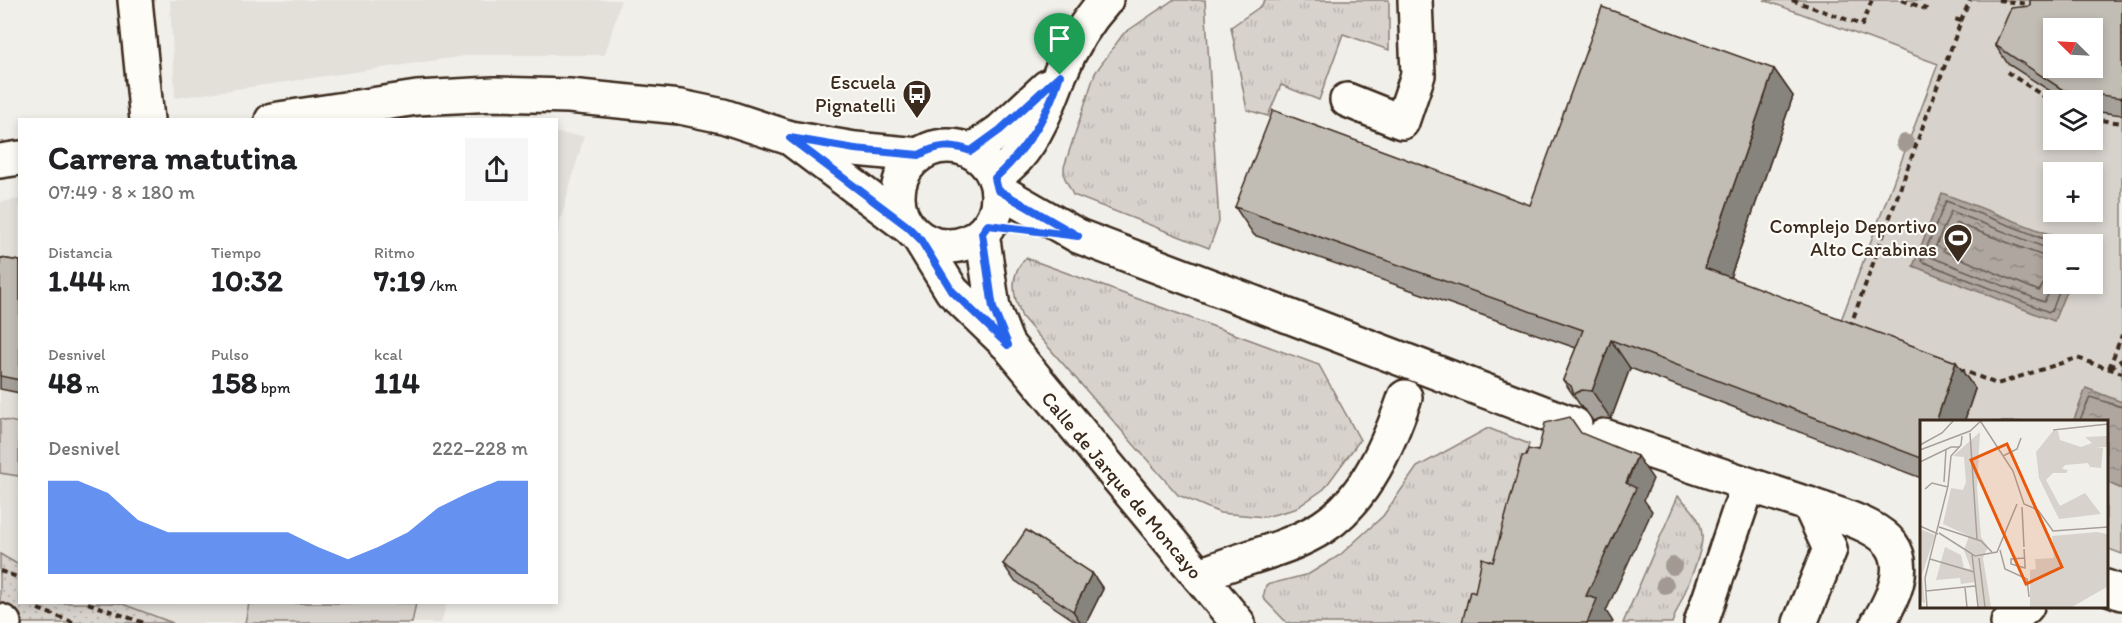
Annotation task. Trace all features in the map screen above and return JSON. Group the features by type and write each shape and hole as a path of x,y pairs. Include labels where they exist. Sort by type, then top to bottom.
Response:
{"street":[{"path":"135,0 147,118"},
{"path":"996,184 1027,144 1054,95 1060,75 1087,21 1106,0"},
{"path":"1347,100 1402,122 1418,75 1415,0"},
{"path":"971,151 1000,130 1060,75"},
{"name":"Calle de Jarque de Moncayo","path":"286,118 417,99 494,94 569,96 680,107 723,116 790,138 855,149 919,155"},
{"name":"Calle de Jarque de Moncayo","path":"790,138 914,232 952,291 1008,345 1238,623"},
{"path":"950,146 971,151 985,162 996,184 995,214 985,229 968,242 952,246 935,245 914,232 898,201 898,188 902,175 919,155 928,150 950,146"},
{"path":"0,161 18,158"},
{"path":"996,184 1078,236 1590,431 1809,504 1869,527 1892,545 1898,568 1896,591 1878,623"},
{"path":"985,229 1078,236"},
{"name":"Calle de Jarque de Moncayo","path":"985,229 993,308 1008,345"},
{"path":"1199,576 1323,527 1348,504 1372,471 1390,441 1405,397"},
{"path":"1701,623 1748,485"},
{"path":"1800,623 1830,549 1809,504"},
{"path":"2107,587 2122,593"},
{"path":"2008,623 2025,608"}],"path":[{"path":"1792,0 1862,26 1872,0"},
{"path":"1902,0 1929,10"},
{"path":"1860,333 1849,329 1970,0"},
{"path":"1998,0 2045,6"},
{"path":"1955,19 1961,21"},
{"path":"2007,72 2043,97"},
{"path":"2103,120 2122,123"},
{"path":"2109,368 2122,335"},
{"path":"1955,368 1997,384 2077,358 2122,373"},
{"path":"2109,368 2122,360"},
{"path":"0,571 18,577"},
{"path":"91,604 144,623"},
{"path":"12,617 75,623"}],"shaded area":[{"path":"170,0 621,0 605,55 472,55 175,98"},
{"path":"558,133 584,136 558,228"},
{"path":"18,199 18,564 0,554 0,202"},
{"path":"123,604 447,604 441,623 173,623"}],"green space":[{"path":"1173,0 1205,0 1219,222 1209,248 1073,195 1064,176 1064,167 1095,73 1123,34"},
{"path":"1265,0 1389,0 1389,50 1343,34 1319,100 1281,85 1268,116 1247,110 1231,27 1261,6"},
{"name":"Complejo Deportivo Alto Carabinas","path":"1764,0 2122,0 2122,554 2107,548 2107,420 1961,420 1835,336 1938,64"},
{"path":"1026,258 1319,365 1360,440 1324,489 1295,509 1265,517 1220,513 1178,495 1022,317 1016,302 1014,278 1020,264"},
{"path":"0,419 18,423 18,476 0,473"},
{"path":"1488,428 1529,444 1497,566 1466,623 1287,623 1263,598 1266,585 1309,574 1340,555 1383,516 1417,467"},
{"path":"1678,496 1691,508 1697,518 1702,543 1672,623 1623,623"},
{"path":"0,554 18,564 18,604 123,604 173,623 0,623"},
{"path":"249,604 416,604 412,623 245,623"}],"water":[{"path":"1942,193 2049,234 2043,234 2043,294 2065,294 2054,321 1913,266"},
{"path":"2086,388 2122,402 2122,489 2107,482 2107,420 2074,420"}],"building":[{"path":"2030,0 2122,0 2122,98 2103,95 2103,90 2063,90 2045,78 2103,78 2103,18 2043,18 2043,77 1995,45 2011,8 2030,6"},
{"path":"1602,7 1774,69 1705,268 1956,362 1937,420 1920,420 1920,458 1611,340 1592,391 1582,390 1574,394 1571,386 1563,380 1583,330 1235,207 1273,110 1530,205"},
{"path":"0,258 18,261 18,380 0,376"},
{"path":"1570,417 1581,433 1637,456 1626,483 1636,488 1586,596 1597,599 1587,623 1462,623 1470,591 1475,593 1482,558 1493,562 1522,456 1526,456 1528,449 1538,451 1545,423"},
{"path":"1026,530 1092,573 1073,611 1003,564"}],"place":[{"name":"Escuela Pignatelli","path":"917,120"},
{"name":"Complejo Deportivo Alto Carabinas","path":"1958,264"}],"route":[{"path":"1060,75 1054,95 1027,144 1016,159 995,178 998,190 1078,236 988,225 982,233 993,308 1008,345 952,291 938,272 920,239 907,226 790,138 855,149 919,155 928,150 950,146 971,151 1000,130 1060,75"}]}
